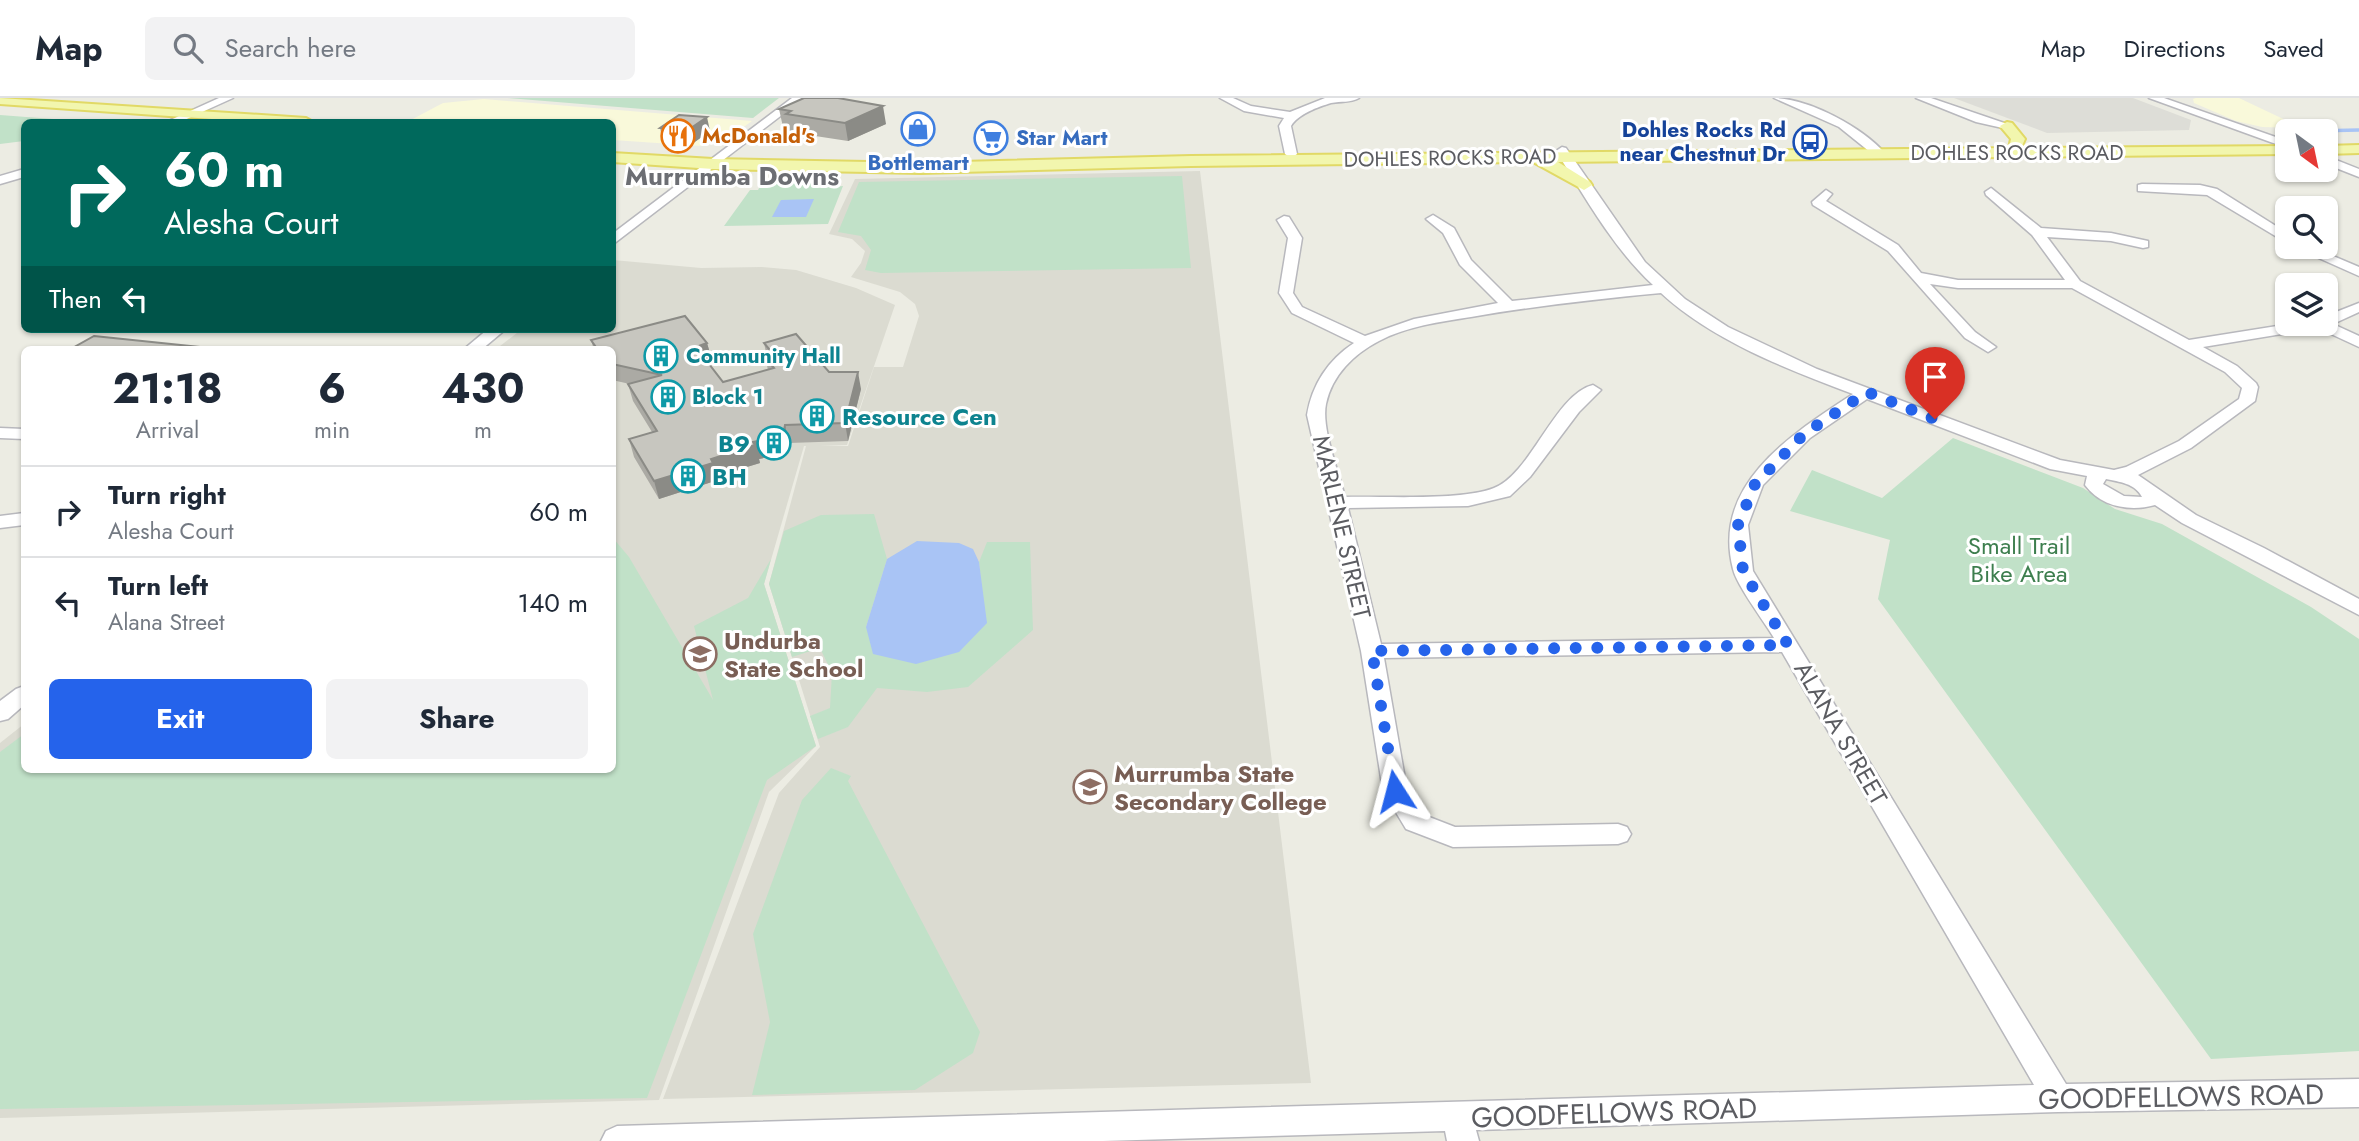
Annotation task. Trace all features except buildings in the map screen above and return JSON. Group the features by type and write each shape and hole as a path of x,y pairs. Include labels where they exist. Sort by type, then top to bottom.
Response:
{"main road":[{"path":"0,100 149,117 230,104 293,119"},
{"path":"192,119 230,104"},
{"path":"0,107 176,119"},
{"path":"2007,126 2018,139 2015,146"},
{"path":"2338,142 2359,142"},
{"name":"DOHLES ROCKS ROAD","path":"616,157 921,168 1530,157 1564,154 1653,156 2015,146 2275,146"},
{"name":"DOHLES ROCKS ROAD","path":"616,148 718,160 2275,146"},
{"path":"2338,150 2359,149"},
{"path":"1575,171 1594,164 1653,156"},
{"path":"1530,157 1550,164 1584,186"}],"street":[{"path":"616,238 799,98"},
{"path":"1224,98 1241,106 1291,116 1330,100 1354,98"},
{"path":"1779,98 1843,125 1875,150"},
{"path":"1921,98 1980,120 2007,126"},
{"path":"2154,98 2275,143"},
{"path":"1291,116 1285,126 1291,153"},
{"path":"1564,154 1633,256 1663,288 1706,319 1756,347 1811,372 2056,465 2104,479 2148,466 2237,409 2250,394 2250,387 2237,373 2075,284 2037,232 1990,192"},
{"path":"2338,167 2359,175"},
{"path":"0,180 21,174"},
{"path":"2143,188 2200,189 2212,192 2275,231"},
{"path":"1826,194 1818,202 1893,248 1970,335 1988,347"},
{"path":"1433,219 1448,231 1465,261 1508,305"},
{"path":"1284,220 1295,238 1286,293 1297,310 1365,342"},
{"path":"2037,232 2111,237 2143,244"},
{"path":"2329,259 2359,272"},
{"path":"1916,277 1958,284 2075,284"},
{"name":"MARLENE STREET","path":"1618,834 1453,837 1415,822 1395,791 1372,651 1316,415 1317,397 1324,382 1365,342 1409,324 1508,305 1663,288"},
{"path":"2338,316 2359,307"},
{"path":"2187,345 2275,331"},
{"path":"476,346 493,333"},
{"path":"2338,333 2359,342"},
{"path":"1336,503 1468,500 1503,492 1524,473 1573,408 1593,390"},
{"name":"ALANA STREET","path":"1867,392 1804,434 1755,484 1738,525 1743,571 2058,1098"},
{"path":"0,433 21,434"},
{"path":"2145,495 2143,479 2148,466"},
{"path":"2104,479 2117,500 2145,495 2359,608"},
{"path":"0,522 21,519"},
{"path":"1372,651 1788,645"},
{"path":"0,713 21,696"},
{"name":"GOODFELLOWS ROAD","path":"617,1141 1460,1130 2058,1098 2359,1093"}],"shaded area":[{"path":"1954,98 2133,98 2191,120 2189,130 2047,133"},
{"path":"2239,98 2283,119 2275,119 2275,127 2262,127 2236,121 2194,103 2193,99"},
{"path":"484,99 752,121 724,141 701,146 616,140 616,119 413,119 443,103"},
{"path":"1200,171 1311,1083 663,1099 779,793 820,747 769,584 804,446 764,584 816,746 769,792 659,1100 0,1118 0,743 21,726 21,773 616,773 616,346 500,346 517,333 616,333 616,260 701,268 762,267 796,270 856,288 895,305 847,445 820,446 848,446 874,367 903,367 919,316 915,304 900,292 851,277 861,263 865,251 852,239 829,234 855,179"}],"green space":[{"path":"508,98 779,98 753,118"},
{"path":"0,115 53,119 21,119 21,141 0,144"},
{"path":"1182,176 1191,268 881,273 865,270 871,250 861,236 838,232 859,182"},
{"path":"835,182 833,187 843,186 828,224 724,226 750,190 758,190 762,183"},
{"name":"Small Trail Bike Area","path":"1953,438 2083,488 2115,509 2162,524 2311,607 2359,639 2359,1051 2211,1059 1878,599 1890,540 1790,511 1812,470 1882,498"},
{"path":"874,514 887,559 866,627 986,623 979,562 987,542 1030,542 1033,630 968,687 927,692 877,688 848,727 818,739 810,716 830,708 832,673 820,648 792,657 769,584 784,531 821,515"},
{"name":"Undurba State School","path":"616,542 629,557 713,700 694,626 748,598 771,559 764,584 816,746 767,780 647,1098 0,1109 0,752 21,736 21,773 616,773"},
{"path":"831,768 851,776 848,781 980,1032 973,1053 915,1090 752,1095 770,1022 753,934 802,800"}],"water":[{"path":"814,199 806,217 772,217 781,200"},
{"path":"917,541 959,543 973,549 979,562 987,623 959,652 916,664 873,654 866,627 887,559"}],"waterway":[{"path":"2338,130 2359,130"}],"place":[{"name":"Bottlemart","path":"918,129"},
{"name":"McDonald's","path":"678,136"},
{"name":"Star Mart","path":"991,138"},
{"name":"Dohles Rocks Rd near Chestnut Dr","path":"1810,142"},
{"name":"Community Hall","path":"661,356"},
{"name":"Block 1","path":"668,397"},
{"name":"Resource Cen","path":"817,416"},
{"name":"B9","path":"774,443"},
{"name":"BH","path":"688,476"},
{"name":"Undurba State School","path":"700,654"},
{"name":"Murrumba State Secondary College","path":"1090,787"}],"district":[{"name":"Murrumba Downs","path":"732,176"}],"route":[{"path":"1395,791 1372,651 1788,645 1743,571 1738,525 1755,484 1804,434 1867,392 1935,419"}]}
